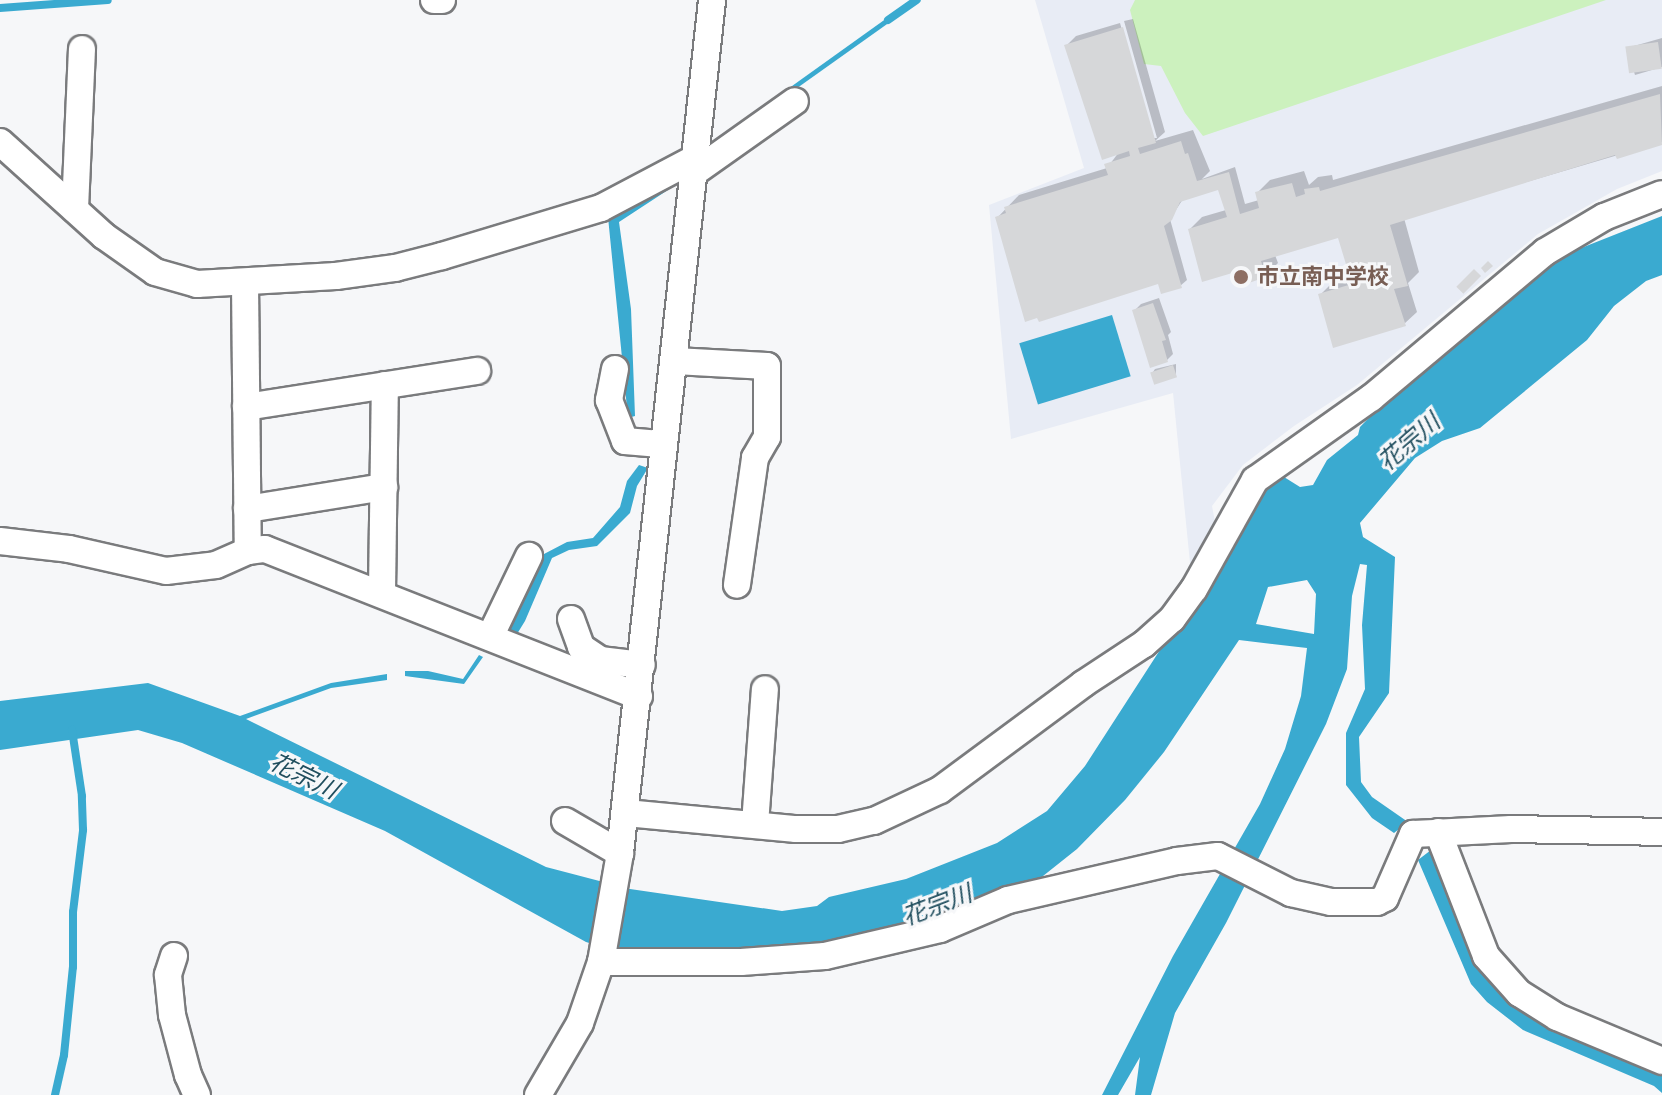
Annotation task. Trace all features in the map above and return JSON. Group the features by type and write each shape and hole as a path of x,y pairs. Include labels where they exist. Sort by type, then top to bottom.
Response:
{"street":[{"path":"434,0 442,0"},
{"path":"538,1095 580,1023 602,959 618,865 639,696 663,444 675,361 712,0"},
{"path":"75,209 82,49"},
{"path":"0,142 104,236 155,272 197,284 245,283 395,268 601,208 693,166 795,101"},
{"path":"626,813 796,829 838,829 874,821 940,790 1083,684 1144,644 1172,619 1194,589 1255,480 1371,398 1545,252 1604,217 1662,194"},
{"path":"245,283 248,551"},
{"path":"675,361 767,366 767,437 755,458 737,585"},
{"path":"615,369 609,400 625,441 663,444"},
{"path":"246,407 477,371"},
{"path":"382,592 385,385"},
{"path":"247,509 384,487"},
{"path":"0,541 69,549 166,571 216,565 248,551 265,549 382,592 639,696"},
{"path":"490,637 529,556"},
{"path":"571,619 581,647 600,660 642,665"},
{"path":"755,824 765,689"},
{"path":"565,821 618,865"},
{"path":"1438,832 1486,956 1519,993 1557,1017 1662,1061"},
{"path":"602,959 741,962 825,956 940,929 1008,900 1177,861 1218,856 1291,893 1331,902 1377,902 1385,898 1413,834 1662,832"},
{"path":"174,956 168,975 172,1015 188,1075 197,1095"}],"shaded area":[{"name":"市立南中学校","path":"1035,0 1662,0 1662,171 1617,189 1538,234 1357,385 1294,426 1243,465 1212,506 1215,522 1191,573 1173,393 1011,439 989,205 1084,168"}],"green space":[{"path":"1135,0 1606,0 1203,136 1185,113 1161,66 1144,64 1130,10"}],"water":[{"path":"894,13 897,17 710,150 707,147"},
{"path":"670,178 674,186 619,222 631,309 635,416 628,418 608,217"},
{"name":"花宗川","path":"1662,216 1662,275 1646,281 1614,306 1587,340 1480,428 1442,441 1415,458 1360,523 1363,537 1395,557 1389,693 1359,737 1361,782 1372,797 1408,822 1394,833 1372,818 1346,785 1346,733 1365,689 1362,625 1367,565 1360,564 1352,596 1347,669 1326,724 1226,923 1175,1013 1151,1095 1135,1095 1140,1057 1118,1095 1102,1095 1173,956 1260,804 1285,749 1301,696 1307,648 1239,640 1164,752 1125,800 1077,849 1038,880 928,925 841,947 625,954 586,942 385,831 182,743 138,730 0,750 0,701 148,683 240,716 331,683 387,674 387,680 331,688 246,719 546,867 630,889 782,911 817,906 829,897 906,879 997,843 1047,811 1085,766 1264,489 1284,477 1300,487 1313,485 1327,460 1358,435 1360,427 1395,391 1561,256","holes":["1307,580 1316,594 1314,634 1256,624 1268,587"]},
{"path":"1112,315 1131,376 1038,405 1019,343"},
{"path":"639,465 648,468 637,486 630,513 597,546 569,550 552,558 525,621 517,634 510,630 544,554 567,542 593,538 620,507 627,481"},
{"path":"479,655 483,657 464,684 405,676 405,671 428,671 463,679"},
{"path":"1431,850 1477,953 1662,1070 1662,1093 1654,1086 1523,1030 1487,1002 1471,984 1418,860"}],"building":[{"path":"1123,27 1156,143 1138,148 1140,154 1181,141 1197,181 1229,172 1240,214 1259,208 1255,192 1292,183 1296,197 1305,194 1304,189 1319,187 1320,191 1660,94 1662,145 1617,159 1615,155 1390,225 1408,286 1394,289 1406,326 1333,348 1318,294 1352,284 1338,238 1261,261 1266,277 1243,285 1239,271 1202,282 1188,229 1227,217 1218,190 1180,202 1172,220 1164,226 1182,288 1161,294 1158,284 1039,322 1037,318 1025,322 995,217 1006,213 1004,207 1108,175 1104,164 1130,156 1129,151 1102,160 1064,45"},
{"path":"1658,42 1662,69 1629,73 1625,47"},
{"path":"1488,261 1493,266 1485,273 1481,268"},
{"path":"1474,269 1481,276 1463,294 1456,287"},
{"path":"1153,303 1166,340 1162,341 1168,362 1150,368 1132,310"},
{"path":"1173,365 1177,377 1154,385 1150,372"}],"waterway":[{"path":"0,8 108,0"},
{"path":"888,20 917,0"},
{"path":"55,1095 64,1055 73,967 73,912 83,830 82,796 72,730"}],"place":[{"name":"市立南中学校","path":"1241,277"}]}
